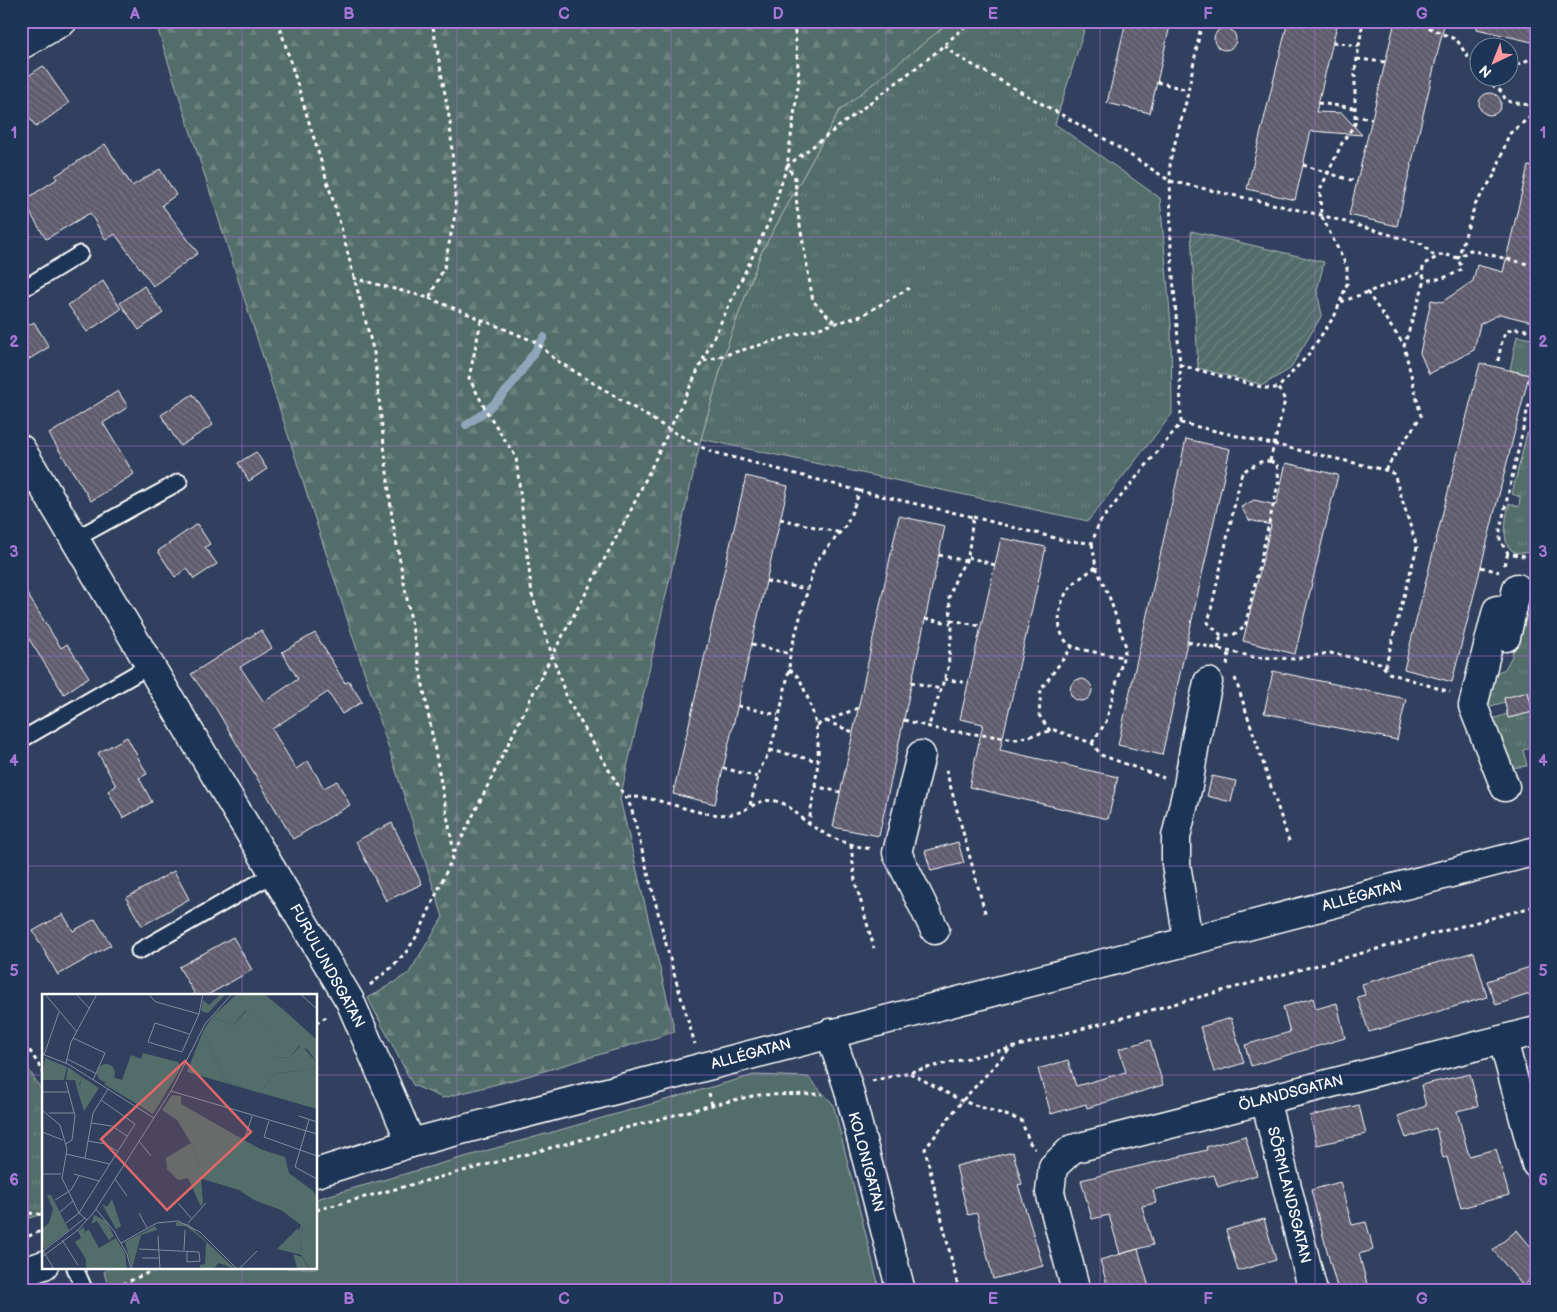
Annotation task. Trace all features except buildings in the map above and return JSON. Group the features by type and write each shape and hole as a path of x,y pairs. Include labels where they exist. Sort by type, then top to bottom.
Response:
{"street":[{"path":"21,45 63,21"},
{"name":"FURULUNDSGATAN","path":"22,454 275,873 350,1001 411,1143"},
{"path":"1483,664 1502,655 1517,588"},
{"path":"1497,610 1472,706 1505,787"},
{"path":"1188,942 1176,864 1176,837 1188,786 1194,744 1225,673"},
{"path":"930,743 898,853 935,930"},
{"name":"ALLÉGATAN","path":"318,1172 411,1143 1536,851"},
{"name":"ÖLANDSGATAN","path":"1053,1167 1072,1150 1536,1031"},
{"name":"KOLONIGATAN","path":"830,1034 848,1087 901,1291"},
{"path":"1503,1040 1536,1164"},
{"name":"SÖRMLANDSGATAN","path":"1265,1099 1313,1291"},
{"path":"1053,1167 1050,1192 1076,1291"},
{"path":"21,1273 42,1265"}],"lane":[{"path":"21,290 80,254"},
{"path":"75,540 179,482"},
{"path":"21,740 149,666"},
{"path":"139,951 275,873"},
{"path":"75,1270 85,1291"}],"path":[{"path":"278,21 339,220 374,353 392,518 454,854"},
{"path":"429,298 444,268 456,210 450,122 432,21"},
{"path":"318,1022 350,1001 392,968 407,951 420,931 454,854 551,657 630,512 704,361 768,222 787,166 799,79 795,32 791,21"},
{"path":"787,166 944,45 971,21"},
{"path":"1092,742 1106,722 1126,647 1110,599 1096,567 1092,543 1099,523 1181,422 1180,365 1171,251 1170,161 1188,90 1202,22 1196,21"},
{"path":"1180,365 1264,388 1278,388 1308,355 1335,315 1347,284 1347,267 1321,215 1320,190 1343,141 1354,124 1357,59 1363,21"},
{"path":"1414,21 1457,40 1470,59"},
{"path":"1333,42 1359,46"},
{"path":"944,45 955,55 1110,142 1170,181 1321,215 1422,244 1435,257"},
{"path":"1357,59 1385,62"},
{"path":"1520,64 1530,59 1536,60"},
{"path":"1157,82 1188,90"},
{"path":"1497,88 1502,92 1506,101 1534,106"},
{"path":"1425,280 1436,280 1453,275 1462,269 1458,258 1475,205 1496,174 1509,134 1531,116 1536,102"},
{"path":"1318,103 1354,108"},
{"path":"1354,116 1372,119"},
{"path":"1303,165 1357,182"},
{"path":"787,166 795,178 797,208 813,301 834,322"},
{"path":"1404,346 1425,280 1422,272 1424,264 1435,257 1443,254 1458,258 1470,250 1536,266"},
{"path":"1340,302 1422,272"},
{"path":"353,278 429,298 536,342 543,346 556,360 670,430 709,451 860,491 1067,541 1092,543"},
{"path":"704,361 834,322 861,316 909,288"},
{"path":"1367,292 1404,346 1421,416 1385,470"},
{"path":"481,320 470,378 487,412 516,457 532,595 551,657 567,699 627,797 646,856 672,967 712,1105"},
{"path":"1498,361 1503,334 1508,329 1513,327 1536,332"},
{"path":"1270,461 1276,444 1285,400 1278,388"},
{"path":"1536,399 1528,407 1500,541 1508,553 1524,556 1533,554 1536,550"},
{"path":"1181,422 1385,470 1394,474 1417,547 1385,668"},
{"path":"1270,461 1277,466 1279,480 1245,627 1233,635 1221,635 1208,623 1242,472 1260,462 1270,461"},
{"path":"750,805 758,777 770,750 789,670 790,654 806,589 815,563 847,524 860,491"},
{"path":"972,517 968,557 957,575 950,597 951,622 948,668 940,689 930,743 986,916"},
{"path":"780,519 841,533"},
{"path":"939,555 966,561"},
{"path":"968,557 995,565"},
{"path":"1096,567 1075,582 1066,593 1060,612 1063,636 1072,646 1123,657"},
{"path":"766,581 806,589"},
{"path":"925,619 981,626"},
{"path":"1218,649 1221,635"},
{"path":"1188,642 1254,658 1294,659 1330,653 1380,663 1390,673 1474,700"},
{"path":"752,644 790,654"},
{"path":"1050,731 1039,714 1041,689 1072,646"},
{"path":"789,670 796,672 803,686 814,713 819,737 818,761 809,824"},
{"path":"1225,673 1290,844"},
{"path":"944,679 968,683"},
{"path":"912,682 940,689"},
{"path":"738,706 778,715"},
{"path":"817,725 858,708"},
{"path":"904,720 930,743"},
{"path":"826,721 853,732"},
{"path":"930,743 941,730 1017,739 1054,730 1092,742 1101,755 1188,786"},
{"path":"770,750 818,761"},
{"path":"723,768 758,777"},
{"path":"814,786 840,792"},
{"path":"627,797 642,796 712,814 733,814 761,800 782,803 809,824 844,844 898,853"},
{"path":"851,845 855,881 874,948"},
{"path":"318,1209 712,1105 757,1095 821,1094 1011,1048 1536,906"},
{"path":"21,1037 42,1070"},
{"path":"959,1291 925,1149 962,1101 1011,1048"},
{"path":"909,1073 962,1101 1021,1120 1030,1143 1053,1167"},
{"path":"21,1212 42,1216"},
{"path":"21,1239 42,1231"},
{"path":"108,1291 154,1270"}],"green space":[{"path":"155,21 944,21 946,25 839,111 761,253 727,346 701,439 620,799 675,1032 524,1077 443,1098 413,1085 368,998 409,973 443,917"},
{"path":"949,21 1087,21 1055,124 1160,198 1171,324 1172,414 1088,521 701,439 727,346 761,253 839,111"},
{"path":"1191,231 1324,262 1317,291 1322,315 1290,369 1263,385 1198,368"},
{"path":"1517,336 1536,340 1536,376 1510,370"},
{"path":"1536,429 1536,538 1533,551 1521,553 1513,551 1508,546 1505,530 1506,521 1509,503 1519,507 1520,497 1512,494 1527,433 1535,434"},
{"path":"1527,586 1536,588 1536,747 1523,750 1527,766 1510,768 1493,719 1507,714 1509,718 1532,712 1528,693 1504,698 1505,702 1487,707 1486,689 1493,674 1505,669 1512,656 1520,609"},
{"path":"21,1057 42,1091 42,1214 21,1221"},
{"path":"754,1075 808,1077 833,1104 880,1291 109,1291 104,1272 106,1270 318,1270 318,1198"}],"waterway":[{"path":"466,425 491,407 511,386 544,337"}]}
